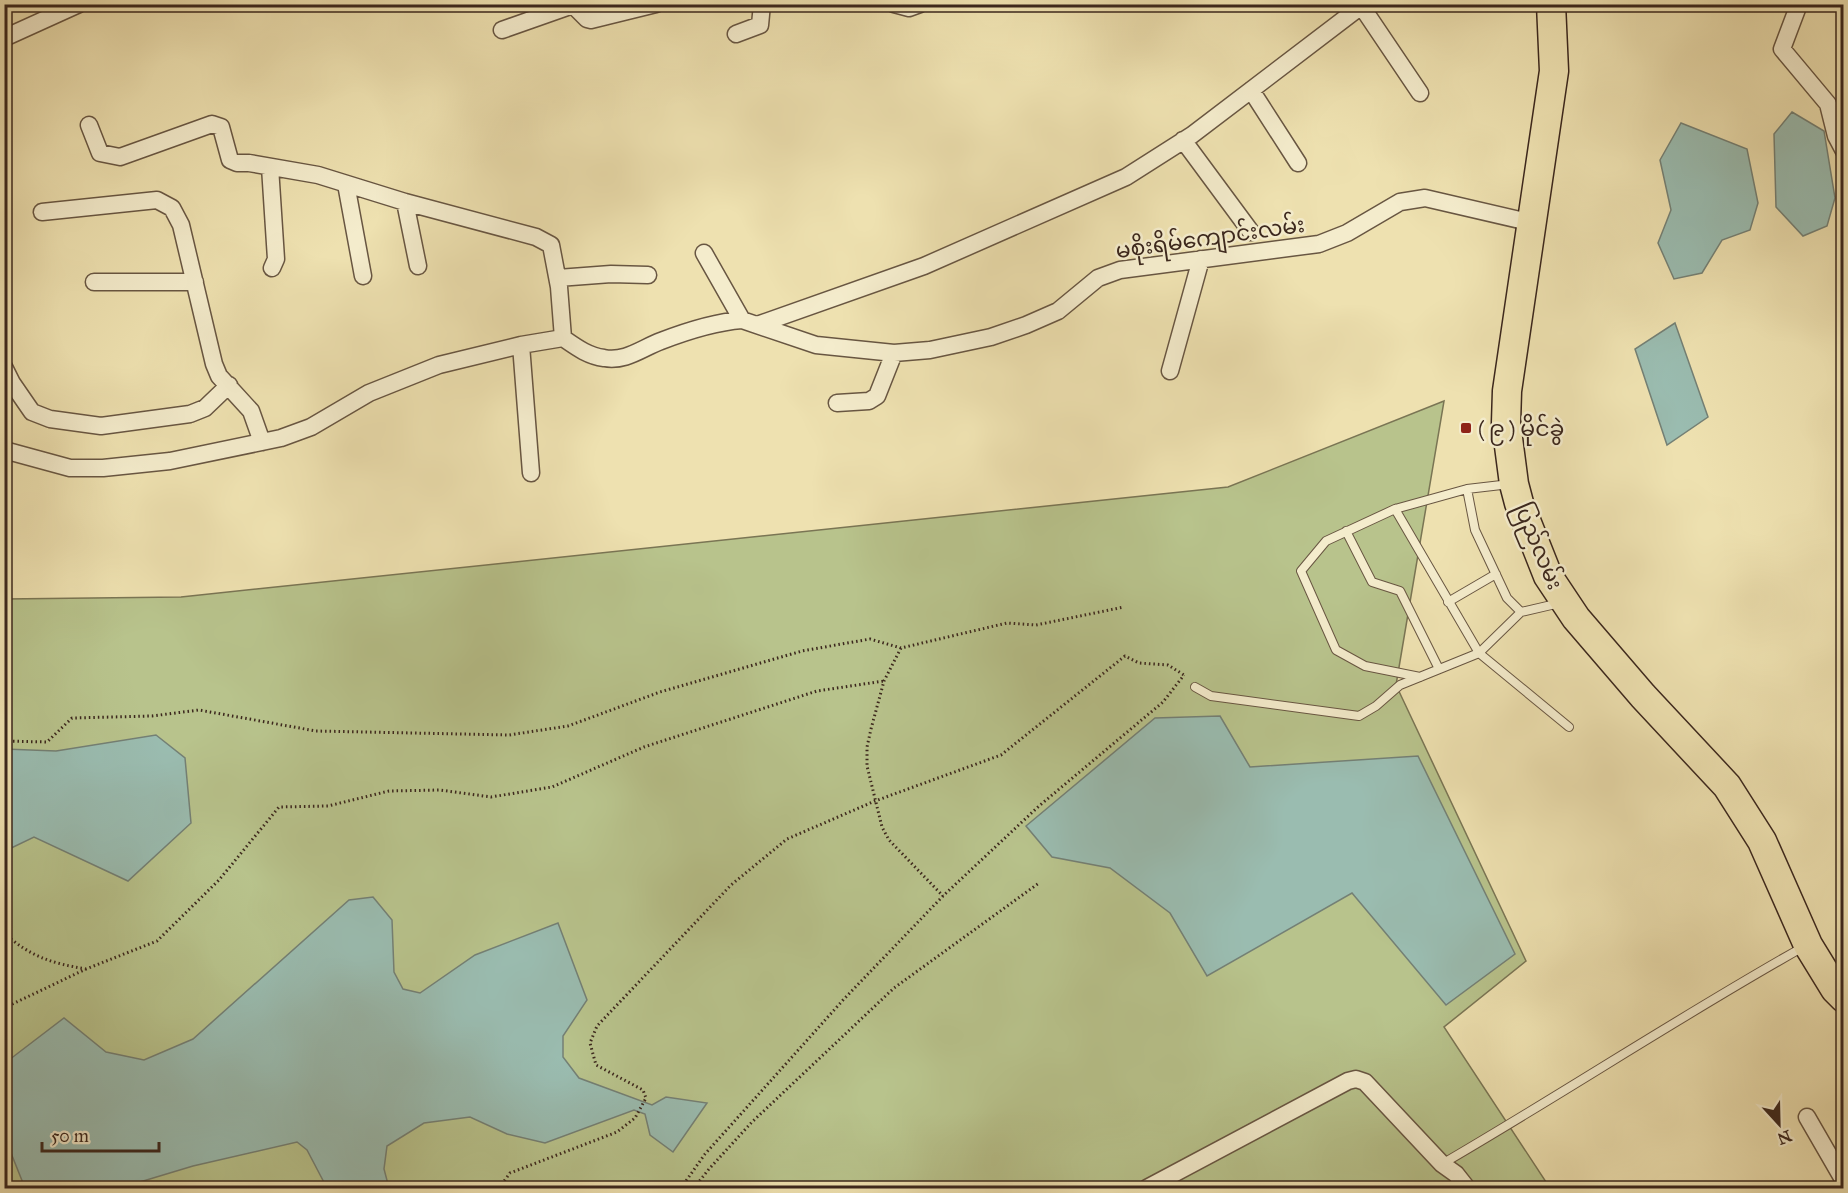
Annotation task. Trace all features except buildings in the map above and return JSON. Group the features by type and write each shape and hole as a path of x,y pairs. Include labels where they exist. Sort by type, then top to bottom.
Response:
{"highway":[{"name":"ပြည်လမ်း","path":"1551,4 1554,71 1507,391 1506,423 1519,503 1548,576 1564,602 1643,696 1727,786 1762,841 1808,945 1835,989 1844,998"}],"street":[{"path":"38,4 40,22"},
{"path":"4,38 79,4"},
{"path":"502,30 573,5 591,20 635,7 656,4"},
{"path":"736,34 760,25 762,4"},
{"path":"1799,4 1782,49 1828,104 1836,136 1844,151"},
{"path":"704,253 749,323 924,266 1126,177 1183,140 1363,6 1420,93"},
{"path":"1251,90 1298,163"},
{"path":"4,450 70,468 103,468 170,461 281,438 311,427 369,393 439,365 521,345 563,338 558,278 551,244 536,237 405,202 318,175 249,163 237,164 230,160 221,127 212,124 120,157 100,153 89,125"},
{"path":"1183,140 1251,232"},
{"path":"270,166 276,259 272,268"},
{"path":"346,184 363,276"},
{"name":"မစိုးရိမ်ကျောင်းလမ်း","path":"563,338 585,353 606,359 628,357 659,341 730,321 749,323 816,345 894,353 930,350 991,337 1058,311 1098,278 1120,270 1319,244 1347,233 1400,202 1425,198 1533,223"},
{"path":"42,212 144,201 161,201 172,208 181,225 214,364 219,376 251,411 262,442"},
{"path":"405,202 418,266"},
{"path":"1170,371 1201,259"},
{"path":"558,278 611,274 648,275"},
{"path":"94,282 195,282"},
{"path":"521,345 531,473"},
{"path":"837,403 869,401 877,396 894,353"},
{"path":"4,367 32,412 50,419 101,426 190,414 205,408 229,385"},
{"path":"1147,1188 1348,1081 1356,1079 1365,1082 1467,1188"},
{"path":"1807,1117 1844,1181"}],"lane":[{"path":"1420,677 1365,666 1336,650 1302,571 1326,541 1395,509 1467,489 1515,484"},
{"path":"1467,489 1475,530 1508,598 1521,612"},
{"path":"1395,509 1479,653 1569,727"},
{"path":"1346,531 1372,582 1400,591 1439,669"},
{"path":"1448,602 1496,574"},
{"path":"1195,687 1211,696 1359,716 1376,706 1400,685 1479,653 1521,612 1564,602"},
{"path":"1442,1164 1720,994 1808,945"}],"path":[{"path":"4,741 47,742 72,718 152,716 199,710 316,730 509,735 568,726 660,692 802,651 870,639 901,648 1007,623 1036,625 1124,607"},
{"path":"901,648 884,681 867,747 867,766 882,827 889,840 943,896"},
{"path":"499,1188 510,1173 617,1132 635,1118 646,1098 643,1090 596,1065 590,1043 597,1026 731,885 787,839 875,801 1000,755 1125,656 1139,663 1168,665 1184,675 1195,687"},
{"path":"681,1188 705,1154 844,999 943,896 1039,806 1163,702 1184,675"},
{"path":"4,1008 86,969 157,941 219,880 279,807 328,806 389,791 440,790 491,797 552,787 644,747 817,691 884,681"},
{"path":"694,1188 752,1122 894,988 1039,883"},
{"path":"4,933 17,944 51,963 86,969"}],"green space":[{"path":"1444,401 1396,685 1526,961 1444,1027 1550,1188 5,1188 4,599 181,597 1228,487"}],"water":[{"path":"1792,112 1824,131 1835,198 1827,226 1803,236 1776,207 1774,134"},
{"path":"1681,123 1747,149 1758,203 1750,230 1722,240 1702,273 1674,279 1658,243 1671,210 1660,160"},
{"path":"1675,323 1708,417 1667,445 1635,349"},
{"path":"1220,716 1250,767 1418,756 1515,954 1446,1005 1352,893 1207,976 1170,913 1110,868 1052,857 1026,826 1155,718"},
{"path":"156,735 185,758 191,823 128,881 34,837 5,851 5,749 56,751"},
{"path":"373,897 392,920 394,972 403,989 420,993 475,955 558,923 587,1000 563,1036 563,1057 579,1078 652,1105 666,1097 707,1103 673,1152 650,1135 645,1114 634,1110 545,1143 507,1134 470,1117 424,1123 387,1146 384,1169 389,1188 327,1188 307,1150 297,1142 193,1166 120,1188 25,1188 5,1138 5,1063 64,1018 106,1052 144,1060 193,1039 349,900"}],"place":[{"name":"( ၉ ) မိုင်ခွဲ","path":"1466,428"}]}
